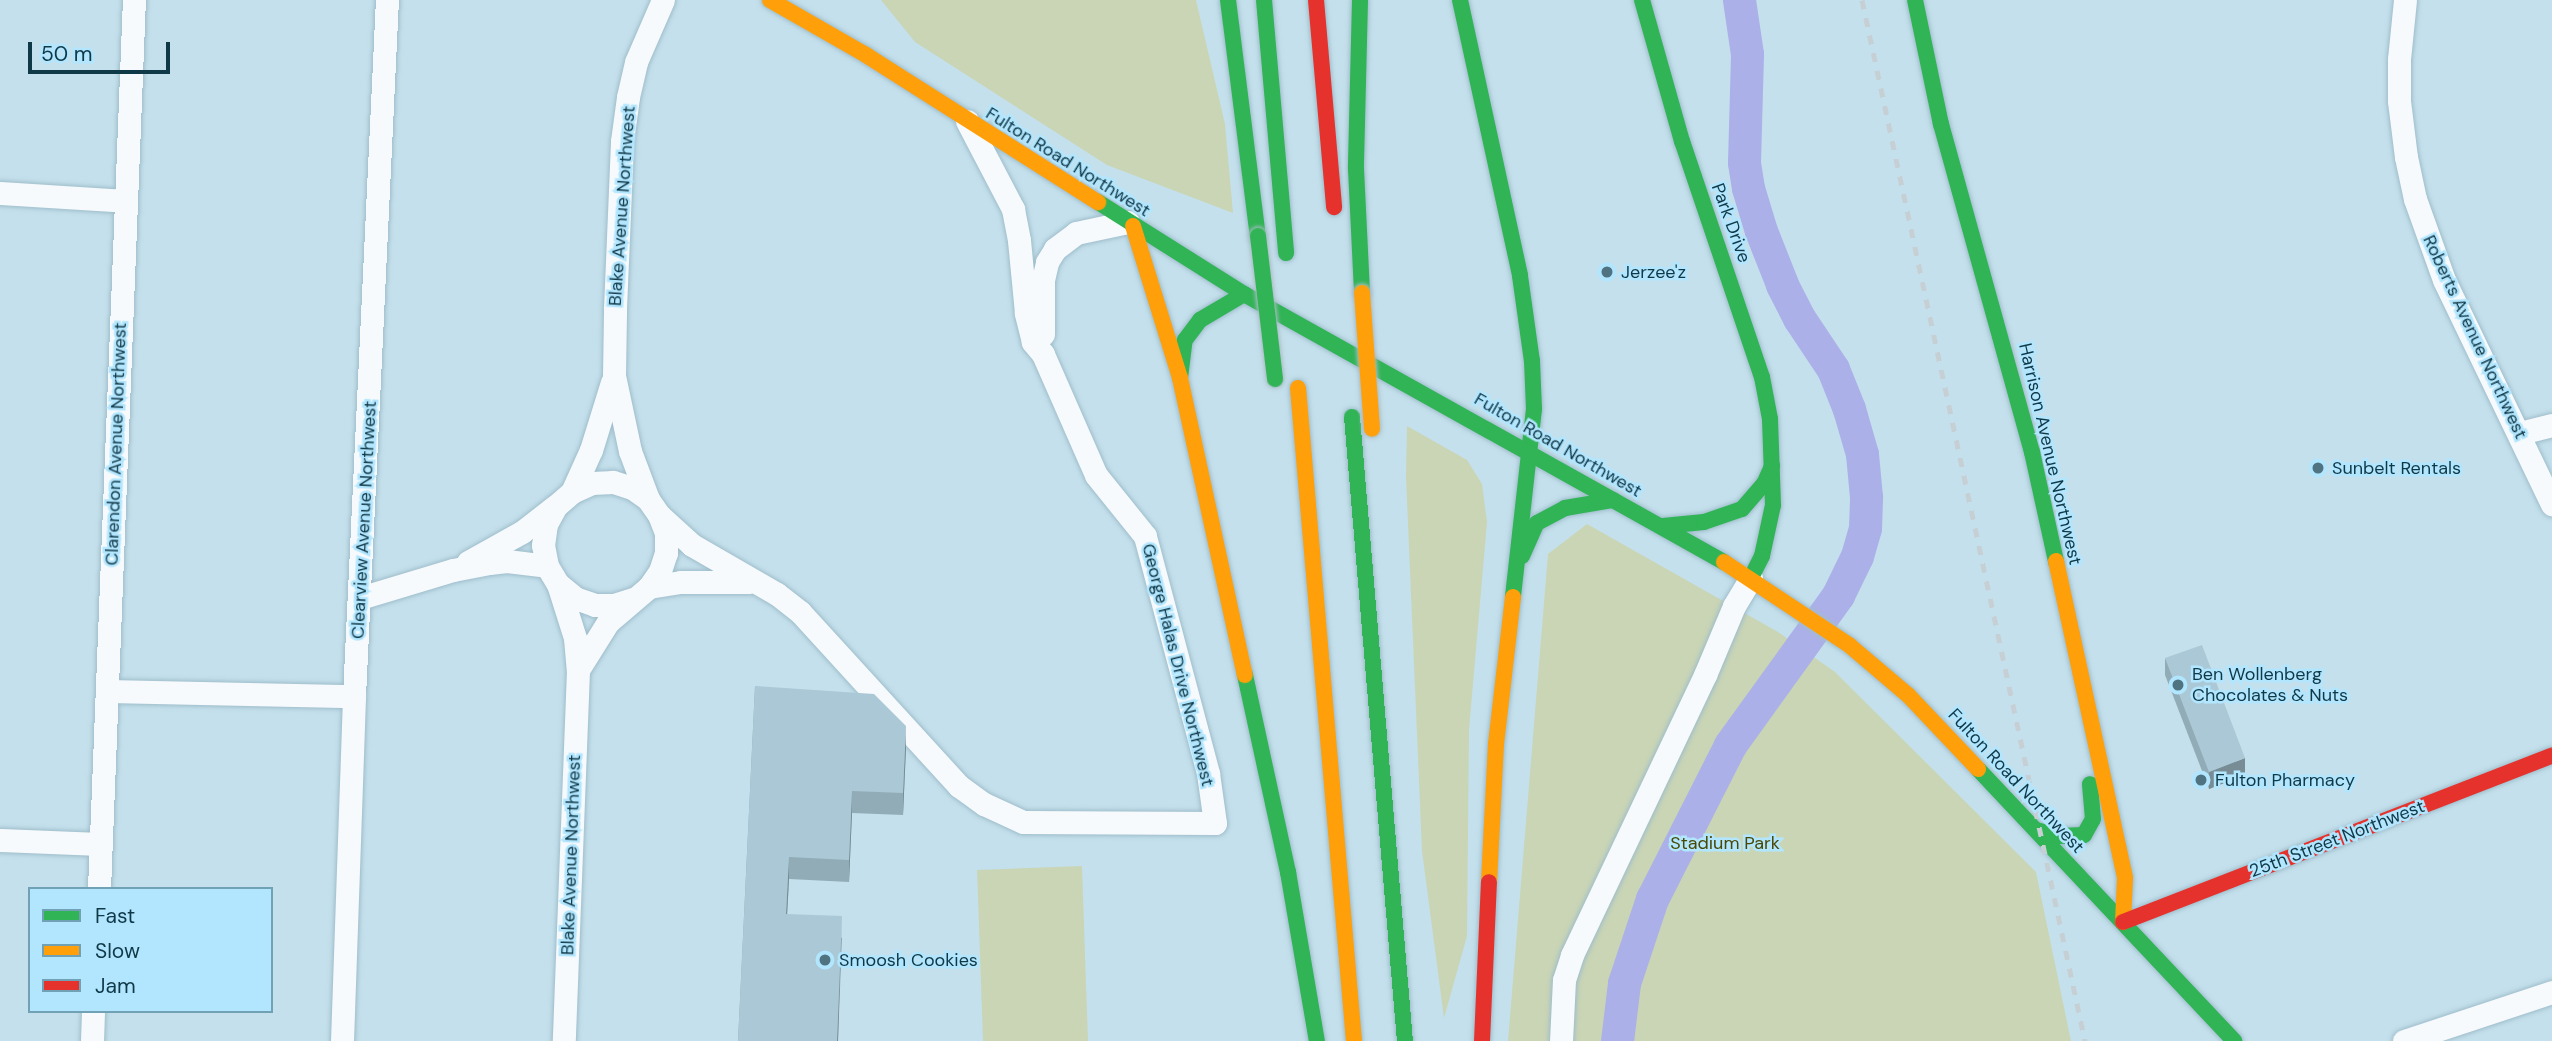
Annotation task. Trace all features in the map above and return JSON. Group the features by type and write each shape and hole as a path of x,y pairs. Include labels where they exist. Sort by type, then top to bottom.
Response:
{"main road":[{"name":"Fulton Road Northwest","path":"770,0 866,55 1244,294 1664,526 1760,584 1849,645 1908,695 2234,1041"},
{"path":"1228,0 1238,61 1276,386"},
{"path":"1264,0 1287,260"},
{"path":"1316,0 1336,228"},
{"path":"1360,0 1356,169 1373,435"},
{"path":"1460,0 1520,276 1532,361 1534,409 1496,744 1482,1041"},
{"name":"Park Drive","path":"1642,0 1682,142 1762,377 1774,462 1768,536 1760,584"},
{"name":"Harrison Avenue Northwest","path":"1916,0 1941,124 2032,452 2125,878 2123,922"},
{"path":"1130,224 1180,378 1286,859 1317,1041"},
{"path":"1180,378 1185,340 1200,320 1244,294"},
{"path":"1290,294 1293,334"},
{"path":"1345,336 1349,377"},
{"path":"1297,381 1354,1041"},
{"path":"1352,411 1405,1041"},
{"path":"1664,526 1704,522 1726,517 1742,509 1765,484 1774,462"},
{"path":"1517,568 1537,523 1565,508 1614,500"},
{"path":"1294,536 1322,675"},
{"path":"1374,676 1384,585"},
{"path":"2036,830 2058,836 2084,835 2093,820 2093,798 2074,708 2082,684"},
{"name":"25th Street Northwest","path":"2123,922 2552,756"}],"street":[{"name":"Clarendon Avenue Northwest","path":"99,887 134,0"},
{"name":"Clearview Avenue Northwest","path":"342,1041 354,696 387,0"},
{"name":"Blake Avenue Northwest","path":"653,507 630,451 614,376 622,141 636,62 663,0"},
{"name":"Roberts Avenue Northwest","path":"2405,0 2399,59 2399,100 2406,157 2415,198 2444,280 2552,504"},
{"name":"George Halas Drive Northwest","path":"653,507 692,545 751,582 776,594 800,612 959,786 984,804 1023,822 1215,823 1208,773 1145,536 1096,475 1043,354 1033,342 1028,323 1018,231 1009,199 967,121"},
{"path":"0,193 126,201"},
{"path":"1021,260 1047,261 1058,245 1071,235 1130,224"},
{"name":"George Halas Drive Northwest","path":"1043,354 1041,299 1047,261"},
{"name":"Blake Avenue Northwest","path":"564,499 591,450 614,376"},
{"path":"2520,433 2552,425"},
{"path":"453,570 522,531 564,499 592,483 613,482 632,488 653,507 666,533 666,553 660,571 641,593 614,605 595,605 575,598 553,575 543,545 546,524 564,499"},
{"path":"360,598 453,570 507,561 553,575"},
{"name":"Blake Avenue Northwest","path":"553,575 575,638 578,670 564,1041"},
{"name":"George Halas Drive Northwest","path":"641,593 681,582 751,582"},
{"path":"1561,1041 1564,981 1572,955 1705,675 1734,606 1760,584"},
{"name":"Blake Avenue Northwest","path":"578,670 608,622 641,593"},
{"path":"107,691 354,696"},
{"path":"0,840 101,844"},
{"path":"2404,1041 2552,992"},
{"path":"92,1041 93,1013"}],"green space":[{"path":"881,0 1196,0 1225,124 1233,213 1107,165 915,42"},
{"path":"1407,426 1467,460 1482,484 1487,522 1469,730 1467,936 1444,1018 1422,851 1406,477"},
{"name":"Stadium Park","path":"1587,524 1778,632 1835,672 2036,872 2071,1041 1508,1041 1548,554"},
{"path":"1082,866 1088,1041 983,1041 977,870"}],"building":[{"path":"2202,645 2245,758 2209,772 2165,658"},
{"path":"755,686 874,694 906,726 903,793 852,791 849,860 789,857 786,914 842,916 837,1041 738,1041"}],"waterway":[{"path":"1617,1041 1624,983 1652,899 1730,745 1838,595 1857,556 1865,528 1866,497 1862,454 1849,409 1833,369 1799,318 1782,284 1761,231 1748,188 1744,162 1747,54 1739,0"}],"railway":[{"path":"1862,0 2085,1041"}],"traffic: fast":[{"path":"1228,0 1258,236"},
{"path":"1264,0 1286,253"},
{"path":"1360,0 1356,169 1362,293"},
{"path":"1460,0 1520,276 1532,361 1534,409 1513,597"},
{"path":"1642,0 1682,141 1762,377 1770,419 1773,505 1762,556 1751,578"},
{"path":"1915,0 1941,124 2032,452 2056,561"},
{"path":"1098,202 1244,294 1724,562"},
{"path":"1258,236 1275,379"},
{"path":"1180,378 1185,340 1200,320 1244,294"},
{"path":"1352,417 1405,1041"},
{"path":"1663,526 1704,522 1742,509 1764,484 1772,466"},
{"path":"1522,556 1537,523 1565,508 1613,500"},
{"path":"1245,675 1288,872 1317,1041"},
{"path":"1978,769 2234,1041"},
{"path":"2036,830 2058,836 2084,835 2093,819 2090,784"}],"traffic: slow":[{"path":"770,0 866,55 1098,202"},
{"path":"1133,226 1180,378 1245,675"},
{"path":"1362,293 1372,429"},
{"path":"1298,388 1354,1041"},
{"path":"2056,561 2125,878 2123,922"},
{"path":"1724,562 1849,645 1908,695 1978,769"},
{"path":"1489,882 1496,744 1513,597"}],"traffic: jam":[{"path":"1316,0 1334,207"},
{"path":"2123,922 2552,756"},
{"path":"1482,1041 1489,882"}],"place":[{"name":"Jerzee'z","path":"1607,272"},
{"name":"Sunbelt Rentals","path":"2318,468"},
{"name":"Ben Wollenberg Chocolates & Nuts","path":"2178,685"},
{"name":"Fulton Pharmacy","path":"2201,780"},
{"name":"Smoosh Cookies","path":"825,960"}]}
